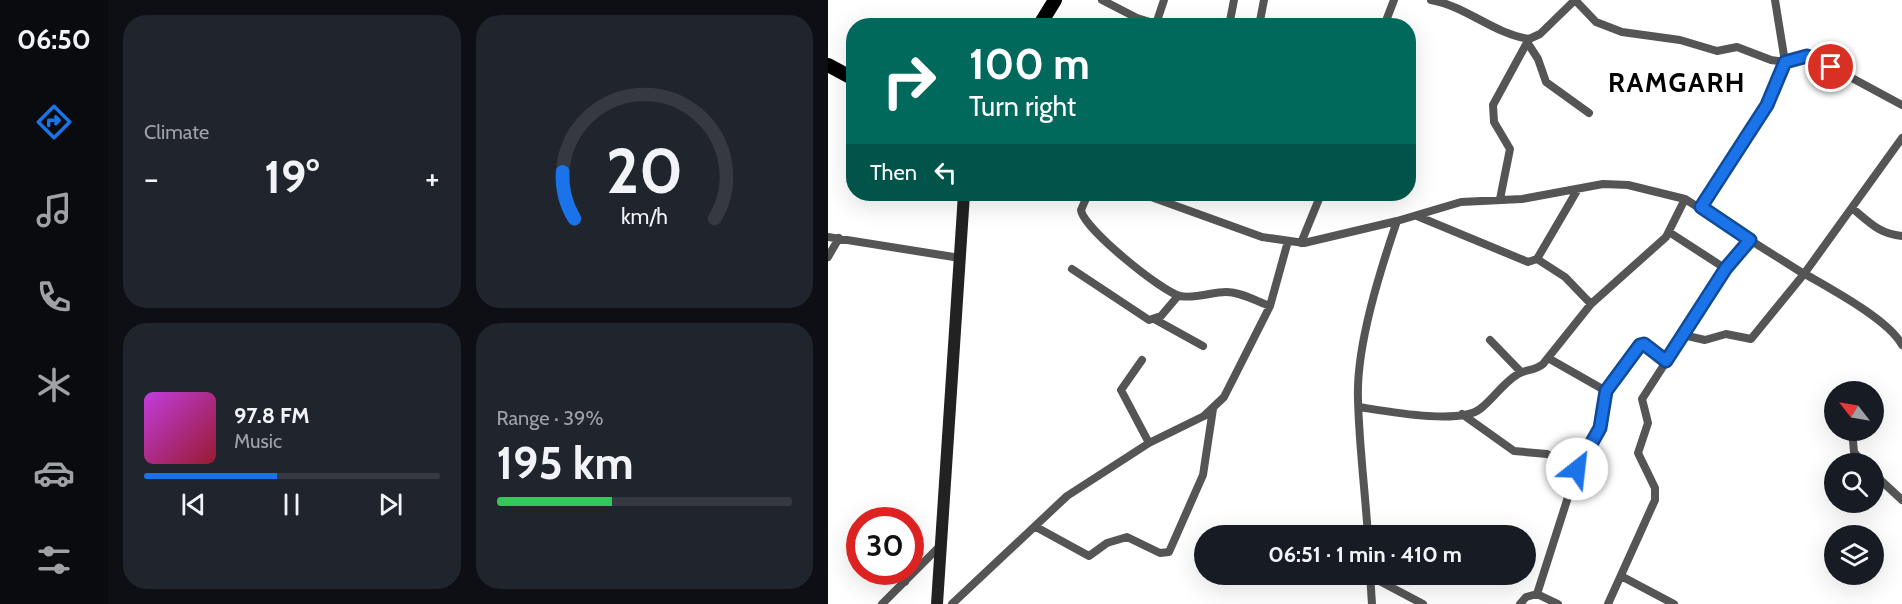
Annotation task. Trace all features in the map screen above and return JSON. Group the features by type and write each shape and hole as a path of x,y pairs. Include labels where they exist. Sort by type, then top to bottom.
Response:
{"main road":[{"path":"1044,18 1055,0"},
{"path":"828,65 846,75"},
{"path":"937,604 964,201"}],"street":[{"path":"1102,0 1143,18"},
{"path":"1160,18 1164,0"},
{"path":"1231,18 1234,0"},
{"path":"1261,18 1264,0"},
{"path":"1387,18 1394,0"},
{"path":"1431,0 1448,5 1528,41 1538,58 1546,82 1589,113"},
{"path":"1500,200 1510,149 1494,122 1493,105 1528,41 1540,34 1575,0 1604,27 1680,40 1716,51 1737,47 1765,58 1785,62 1807,56 1813,57 1902,105"},
{"path":"1701,207 1767,105 1785,62 1775,0"},
{"path":"1683,335 1705,340 1726,334 1751,339 1804,274 1902,138"},
{"path":"1162,201 1239,229 1303,243 1394,222 1461,202 1522,199 1603,184 1628,185 1685,199 1701,207 1850,301 1894,333 1902,345"},
{"path":"1537,260 1578,189"},
{"path":"1359,408 1422,416 1462,414 1478,410 1521,372 1539,367 1548,358 1591,304 1669,232 1685,199"},
{"path":"1085,201 1081,210 1087,223 1132,264 1178,296 1230,293 1270,306"},
{"path":"1303,243 1319,201"},
{"path":"1852,208 1878,230 1888,235 1902,236"},
{"path":"1417,216 1521,260 1537,260 1565,277 1591,304"},
{"path":"1367,525 1359,408 1363,348 1394,222"},
{"path":"1669,232 1726,268"},
{"path":"828,237 960,258"},
{"path":"828,258 838,238"},
{"path":"1608,604 1655,500 1655,488 1638,453 1648,423 1642,399 1726,268 1750,240"},
{"path":"952,604 1067,496 1149,443 1214,409 1232,386 1270,306 1288,241"},
{"path":"1072,269 1146,320 1156,320 1203,346"},
{"path":"1156,320 1178,296"},
{"path":"1490,340 1521,372"},
{"path":"1537,594 1577,469 1600,428 1606,391 1641,344 1666,361"},
{"path":"1548,358 1606,391"},
{"path":"1142,360 1121,390 1149,443"},
{"path":"1036,527 1089,556 1107,543 1127,537 1160,552 1168,552 1203,475 1214,409"},
{"path":"1462,414 1514,451 1547,454 1577,469"},
{"path":"1884,483 1902,500"},
{"path":"924,562 942,544"},
{"path":"1621,576 1674,604"},
{"path":"882,604 902,585"},
{"path":"1371,585 1372,604"},
{"path":"1388,585 1423,604"},
{"path":"1520,604 1526,597 1537,594 1558,604"}],"district":[{"name":"RAMGARH","path":"1677,83"}],"route":[{"path":"1577,469 1600,428 1606,391 1640,345 1644,344 1666,361 1726,268 1750,240 1701,207 1758,121 1785,62 1807,56 1831,67"}]}
